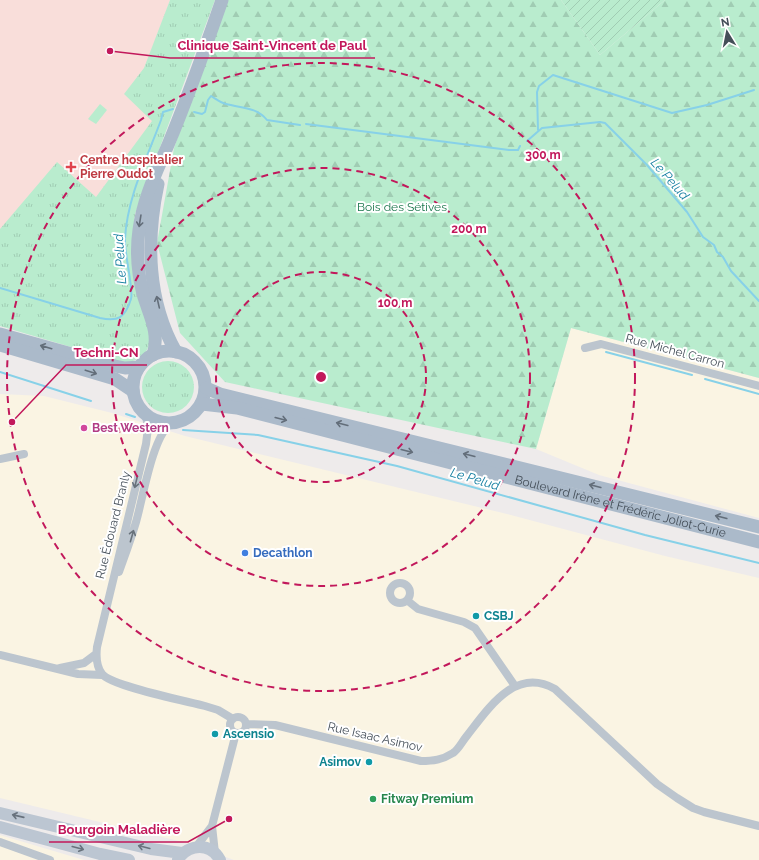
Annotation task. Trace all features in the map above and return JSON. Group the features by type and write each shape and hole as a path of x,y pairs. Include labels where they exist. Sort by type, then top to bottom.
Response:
{"main road":[{"path":"153,355 156,339 140,278 138,233 142,209 154,176 168,145 222,0"},
{"path":"168,145 152,210 150,260 167,336 176,352"},
{"path":"0,334 115,366 125,368 138,367"},
{"path":"0,345 115,379 133,391"},
{"path":"160,352 176,352 186,355 194,361 205,378 206,388 202,404 192,416 185,420 170,424 153,420 139,409 133,391 133,383 138,367 153,355 160,352"},
{"name":"Boulevard Irène et Frédéric Joliot-Curie","path":"206,388 220,394 759,527"},
{"name":"Boulevard Irène et Frédéric Joliot-Curie","path":"202,404 237,408 759,542"},
{"path":"0,812 180,857 196,847 209,849 217,857"},
{"path":"0,827 100,854 130,860"}],"street":[{"name":"Rue Michel Carron","path":"585,348 601,344 759,386"},
{"name":"Rue Édouard Branly","path":"102,675 99,669 96,654 98,640 146,444 148,428 146,416"},
{"name":"Rue Édouard Branly","path":"98,640 118,574 129,547 162,431 170,424"},
{"path":"0,459 24,454"},
{"path":"408,601 418,609 464,622 476,628 515,686"},
{"path":"53,668 79,664 92,659 96,654"},
{"path":"0,655 78,674 102,675 119,684 218,710 233,719"},
{"name":"Rue Isaac Asimov","path":"247,724 274,725 421,762 437,761 454,753 493,703 515,686 534,681 555,689 658,784 693,808 726,819 759,826"},
{"path":"240,717 247,724 244,731 236,733 231,728 230,723 233,719 240,717"},
{"path":"196,847 212,826 236,733"},
{"path":"212,826 217,857"},
{"path":"0,842 50,860"}],"shaded area":[{"name":"Centre hospitalier Pierre Oudot","path":"0,0 170,0 157,36 189,52 126,214 0,265"},
{"path":"571,328 759,378 759,518 599,475 536,449"},
{"path":"0,394 44,396 112,413 185,436 507,514 665,556 759,578 759,860 234,860 183,842 0,798"},
{"path":"0,835 84,860 0,860"}],"green space":[{"path":"170,0 215,0 135,214 133,235 150,336 146,352 138,359 125,363 0,326 0,229 57,162 96,197 152,121 124,94 144,68"},
{"name":"Bois des Sétives","path":"226,0 561,0 600,55 665,0 759,0 759,378 571,328 536,449 225,382 180,333 157,243 174,148"},
{"path":"561,0 665,0 600,55"},
{"path":"100,104 107,110 96,124 88,119"},
{"path":"163,361 173,361 187,368 194,382 194,392 187,406 173,413 163,413 153,409 146,402 142,392 142,382 146,372 153,365"}],"waterway":[{"name":"Le Pelud","path":"538,130 537,92 539,86 553,75 672,113 707,105 754,90"},
{"name":"Le Pelud","path":"194,112 202,114 205,112 208,100 211,96 224,103 254,110 267,120 300,125"},
{"name":"Le Pelud","path":"0,288 100,318 116,319 126,311 132,294 125,245 130,208 138,178 163,112 173,109"},
{"name":"Le Pelud","path":"527,141 542,128 600,122 605,123 647,165 687,212 703,237 714,245 717,252 723,257 731,271 759,301"},
{"name":"Le Pelud","path":"306,124 509,150 518,150 520,146"},
{"path":"606,352 692,375"},
{"name":"Le Pelud","path":"0,372 91,401"},
{"path":"705,379 759,394"},
{"path":"126,414 135,417"},
{"name":"Le Pelud","path":"183,430 258,435 397,466 645,535 759,563"}],"place":[{"name":"Clinique Saint-Vincent de Paul","path":"110,51"},
{"name":"Centre hospitalier Pierre Oudot","path":"71,167"},
{"name":"Techni-CN","path":"12,422"},
{"name":"Best Western","path":"84,428"},
{"name":"Decathlon","path":"245,553"},
{"name":"CSBJ","path":"476,616"},
{"name":"Ascensio","path":"215,734"},
{"name":"Asimov","path":"369,762"},
{"name":"Fitway Premium","path":"373,799"},
{"name":"Bourgoin Maladière","path":"229,819"}]}
